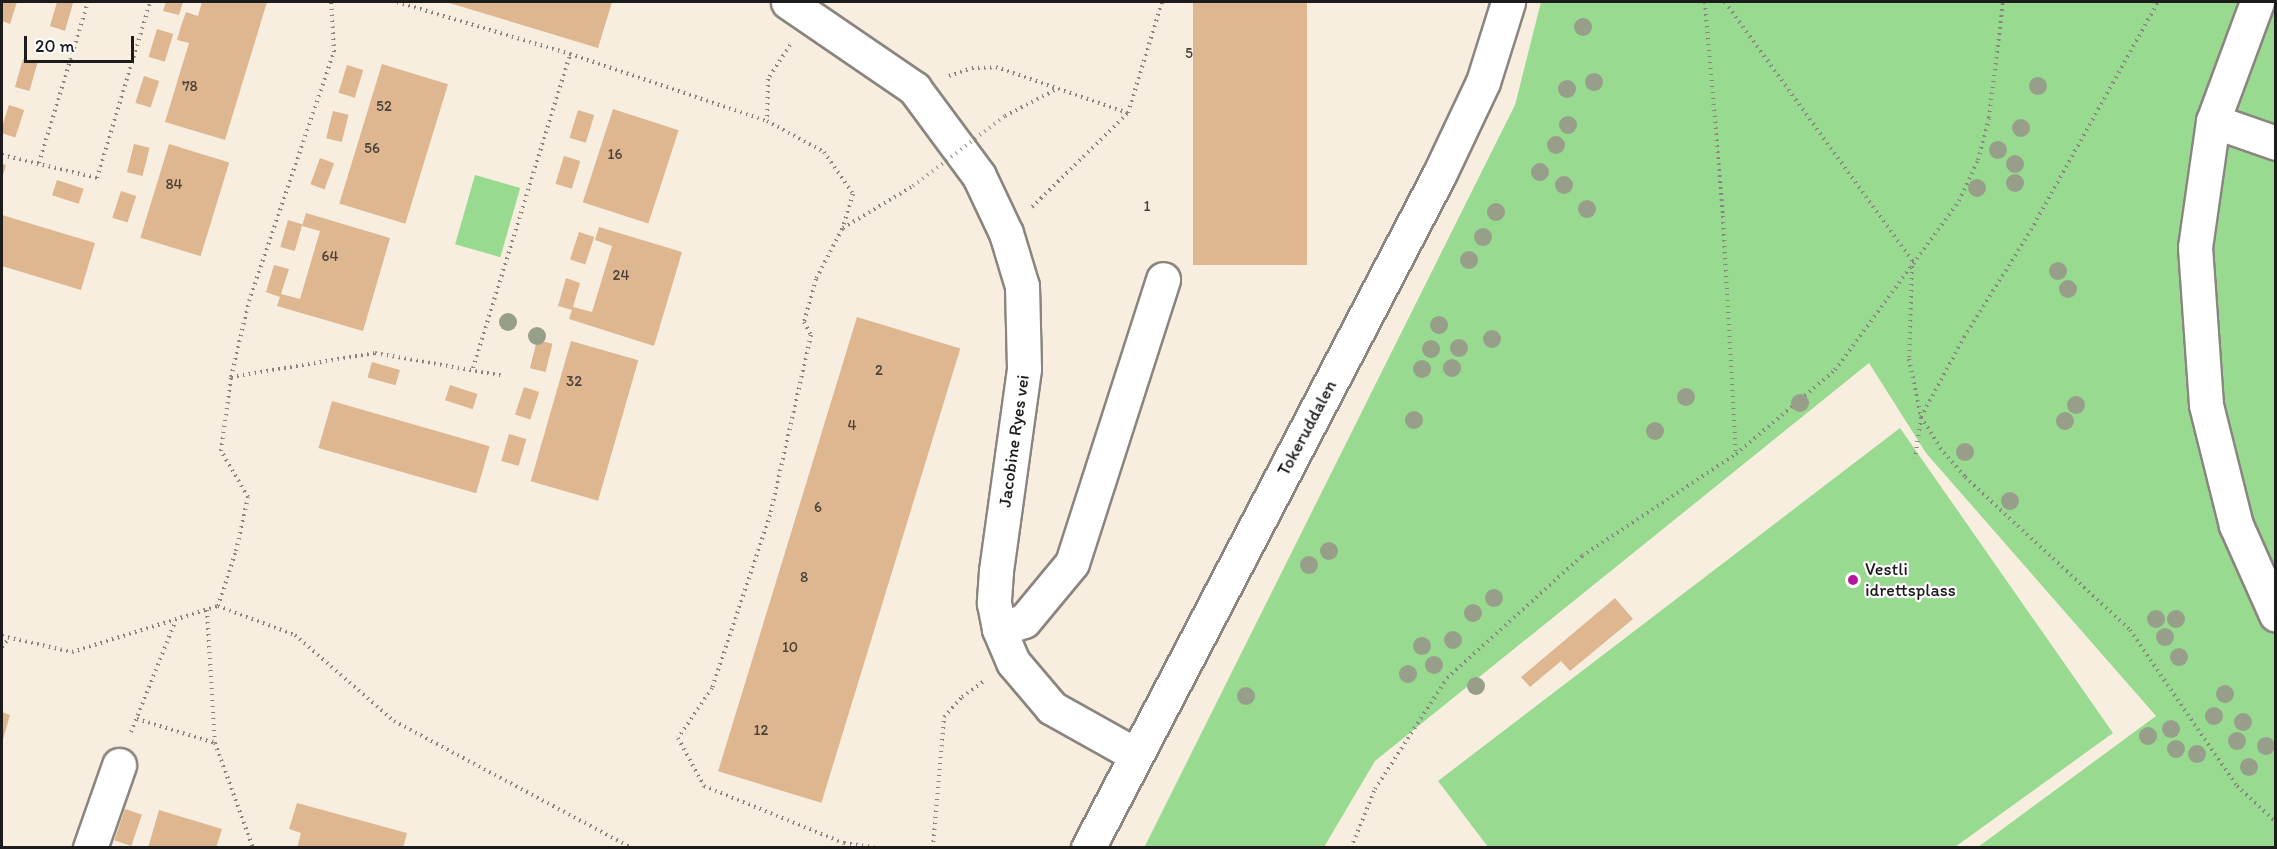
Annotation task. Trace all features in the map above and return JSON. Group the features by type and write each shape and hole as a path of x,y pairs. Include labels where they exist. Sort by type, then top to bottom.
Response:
{"street":[{"name":"Tokeruddalen","path":"1088,848 1439,175 1483,82 1508,2"},
{"path":"2257,2 2213,121 2195,247 2206,405 2236,525 2276,615"},
{"name":"Jacobine Ryes vei","path":"799,9 914,88 979,176 1006,233 1022,286 1024,369 996,571 994,603 999,629 1013,662 1052,708 1136,755"},
{"path":"2213,121 2276,143"},
{"path":"999,629 1024,621 1072,563 1163,279"},
{"path":"90,848 119,765"}],"path":[{"path":"39,163 88,2"},
{"path":"2,155 97,178 150,2"},
{"path":"218,606 236,551 248,497 221,452 231,377 249,301 334,52 331,2"},
{"path":"397,2 570,54 767,121 824,152 853,194 842,229 816,279 804,322 811,335 770,515 712,688 678,738 704,786 845,845 879,848"},
{"path":"1006,233 1128,113 1162,2"},
{"path":"1705,2 1723,216 1736,454"},
{"path":"1725,2 1912,260 1909,359 1921,417 1940,448 1965,477 2130,630 2237,786 2276,822"},
{"path":"1352,848 1375,789 1447,678 1582,556 1736,454 1835,370 1912,260 1959,201 1978,160 1989,118 2003,2"},
{"path":"1915,459 1921,417 2158,2"},
{"path":"767,121 768,79 799,9"},
{"path":"473,368 570,54"},
{"path":"914,88 972,68 996,67 1128,113"},
{"path":"842,229 913,186 1005,116 1058,89"},
{"path":"231,377 375,353 473,368 504,376"},
{"path":"2,636 72,652 218,606 295,635 394,721 632,848"},
{"path":"207,610 215,743 253,848"},
{"path":"119,765 175,621"},
{"path":"2,647 9,638"},
{"path":"933,848 944,717 962,697 1013,662"},
{"path":"136,718 215,743"}],"green space":[{"path":"1541,2 2275,2 2275,847 1978,847 2156,716 1926,453 1869,363 1375,761 1324,847 1144,848 1515,105"},
{"path":"475,175 520,188 500,257 455,244"},
{"name":"Vestli idrettsplass","path":"1900,428 2113,733 1955,847 1488,847 1438,781"}],"building":[{"path":"2,2 17,2 10,24 2,21"},
{"path":"57,2 73,3 65,31 50,26"},
{"path":"166,2 183,2 179,15 163,11"},
{"path":"202,2 267,2 225,140 165,122 189,43 177,40 181,26 186,12 198,16"},
{"path":"446,2 612,2 598,48"},
{"path":"1193,2 1307,2 1307,265 1193,265"},
{"path":"157,29 173,34 165,62 149,57"},
{"path":"23,59 37,63 29,91 15,87"},
{"path":"382,64 448,84 405,224 339,204"},
{"path":"347,65 363,70 355,98 339,93"},
{"path":"144,76 159,81 151,108 135,103"},
{"path":"9,105 24,110 15,138 2,133"},
{"path":"613,109 679,130 648,224 583,202"},
{"path":"578,110 594,115 586,143 570,138"},
{"path":"333,111 349,115 342,142 326,138"},
{"path":"134,144 150,148 143,176 127,172"},
{"path":"169,144 229,162 201,256 140,238"},
{"path":"564,156 580,161 572,189 556,184"},
{"path":"320,158 334,163 325,189 310,184"},
{"path":"2,164 6,165 2,179"},
{"path":"57,180 84,189 79,204 52,195"},
{"path":"121,191 136,196 128,223 112,218"},
{"path":"306,213 390,238 363,331 277,306 280,297 266,292 274,265 289,269 281,294 300,299 320,231 302,226"},
{"path":"2,215 95,243 81,290 2,266"},
{"path":"288,220 302,224 295,251 280,247"},
{"path":"599,227 682,252 654,346 569,319 572,310 558,306 566,278 580,283 573,307 592,312 612,246 595,240"},
{"path":"579,232 594,237 585,265 570,260"},
{"path":"857,317 960,349 821,803 718,771"},
{"path":"537,340 553,344 546,372 530,368"},
{"path":"571,341 638,360 598,501 531,481"},
{"path":"372,362 400,370 395,385 368,377"},
{"path":"450,385 478,394 473,409 445,400"},
{"path":"524,387 539,392 530,420 515,415"},
{"path":"332,401 490,446 476,493 318,448"},
{"path":"509,434 526,439 519,466 501,461"},
{"path":"1615,598 1633,619 1570,671 1561,661 1530,687 1521,677"},
{"path":"2,712 10,715 2,743"},
{"path":"297,803 407,833 403,848 297,848 301,833 289,829"},
{"path":"125,809 142,815 131,846 114,840"},
{"path":"159,810 222,829 216,848 148,848"}],"place":[{"name":"Vestli idrettsplass","path":"1853,580"}]}
